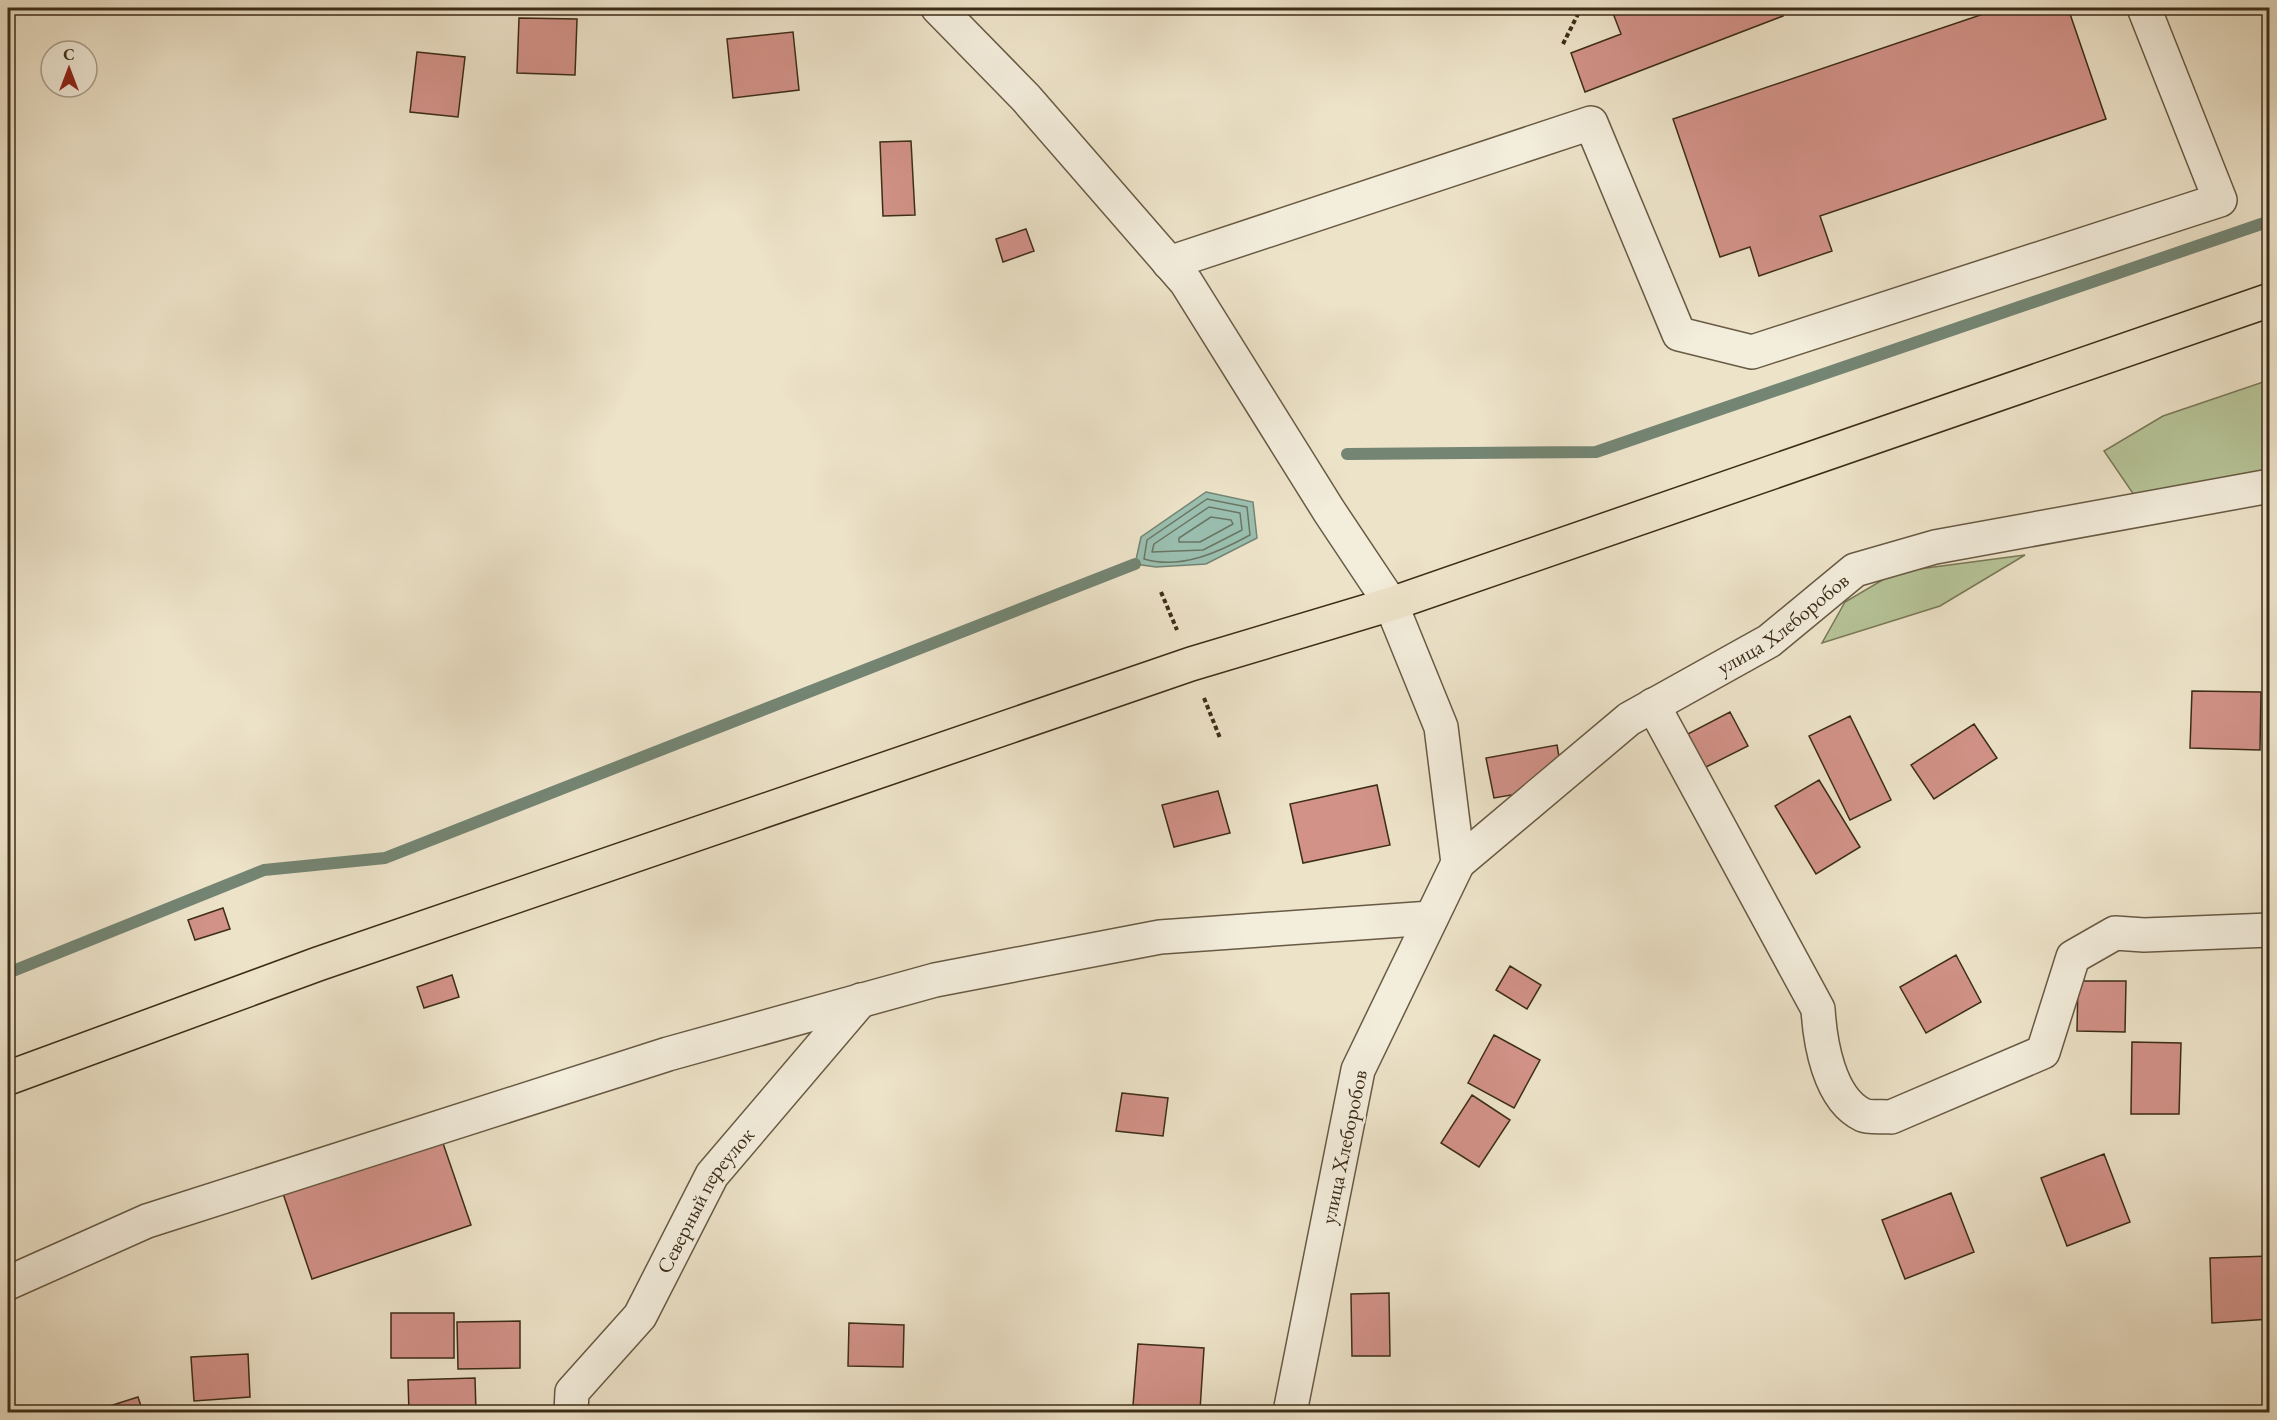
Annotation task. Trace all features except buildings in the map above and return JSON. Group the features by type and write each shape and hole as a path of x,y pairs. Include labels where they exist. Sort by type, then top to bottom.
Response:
{"highway":[{"path":"8,1078 318,964 1157,675 1391,603 2270,300"}],"street":[{"path":"938,8 1026,99 1186,282 1329,511 1391,603 1440,727 1458,863"},
{"path":"1169,263 1591,123 1678,334 1752,352 2220,200 2145,8"},
{"name":"улица Хлеборобов","path":"1290,1413 1358,1070 1458,863 1629,718 1769,641 1855,570 1935,547 2270,486"},
{"path":"1653,705 1818,1009 1820,1042 1840,1096 1864,1116 1891,1117 2043,1052 2073,957 2115,933 2144,935 2270,930"},
{"path":"8,1283 147,1221 668,1054 935,980 1160,937 1431,918"},
{"name":"Северный переулок","path":"571,1413 572,1392 640,1317 712,1175 861,1000"}],"path":[{"path":"1563,44 1581,8"}],"shaded area":[{"path":"2269,380 2269,470 2134,495 2104,451 2163,416"},
{"path":"2025,555 1940,606 1822,643 1845,602 1896,572"}],"water":[{"path":"1206,492 1253,502 1257,538 1206,564 1156,567 1135,564 1141,537"}],"waterway":[{"path":"1347,454 1596,452 2270,221"},
{"path":"8,973 264,870 385,858 1135,564"}]}
